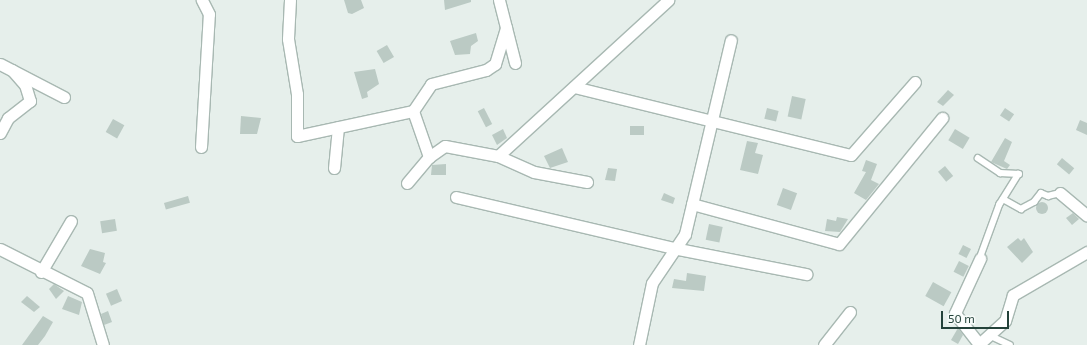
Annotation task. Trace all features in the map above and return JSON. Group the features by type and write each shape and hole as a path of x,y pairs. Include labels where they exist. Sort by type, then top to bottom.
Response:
{"street":[{"path":"201,147 209,14 202,0"},
{"path":"290,0 288,39 297,94 297,136 413,111 431,84 486,70 496,64 506,28"},
{"path":"499,0 515,63"},
{"path":"498,156 668,0"},
{"path":"639,345 652,283 673,248 684,234 731,40"},
{"path":"0,64 64,97"},
{"path":"0,133 8,118 30,101 25,85 12,70"},
{"path":"574,87 712,123 851,155 915,82"},
{"path":"413,111 429,157"},
{"path":"692,204 839,244 942,118"},
{"path":"334,168 338,127"},
{"path":"407,183 429,157 445,146 498,156 534,172 587,182"},
{"path":"1060,193 1087,216"},
{"path":"456,197 673,248 806,274"},
{"path":"41,272 71,221"},
{"path":"0,249 41,272 87,293 103,345"},
{"path":"980,259 955,313 979,344 1005,320 1013,296 1087,252"},
{"path":"824,345 850,312"}],"lane":[{"path":"978,158 1000,173 1019,174 1003,199 980,259"},
{"path":"1003,199 1021,210 1034,202 1041,193 1048,196 1060,193"},
{"path":"989,335 1010,345"}],"building":[{"path":"344,0 361,0 364,8 352,14 348,13"},
{"path":"444,0 471,0 471,2 445,10"},
{"path":"476,33 478,41 471,46 470,54 455,55 450,41"},
{"path":"387,45 394,57 384,63 377,51"},
{"path":"375,69 379,84 367,92 368,97 362,99 354,72"},
{"path":"948,90 954,95 943,106 937,102"},
{"path":"792,96 806,99 801,119 788,117"},
{"path":"484,108 492,124 486,127 478,111"},
{"path":"767,108 779,111 776,122 764,119"},
{"path":"1005,108 1014,114 1009,122 1000,115"},
{"path":"241,116 261,118 257,134 240,134"},
{"path":"113,119 124,125 117,138 106,132"},
{"path":"1080,120 1087,123 1087,135 1076,130"},
{"path":"630,126 644,126 644,135 630,135"},
{"path":"503,129 507,138 497,145 492,135"},
{"path":"955,129 970,138 963,149 948,140"},
{"path":"1005,138 1012,142 1004,161 1010,165 1007,169 991,162"},
{"path":"747,141 758,143 755,153 763,155 758,174 740,170"},
{"path":"562,148 568,162 550,168 544,156"},
{"path":"1062,158 1074,168 1069,174 1057,164"},
{"path":"866,160 877,164 871,180 879,184 866,200 854,193 866,172 862,171"},
{"path":"446,164 446,175 431,175 432,165"},
{"path":"945,166 953,176 946,182 938,172"},
{"path":"608,168 617,169 615,181 605,180"},
{"path":"783,188 797,193 791,210 777,205"},
{"path":"664,193 675,198 673,204 661,200"},
{"path":"188,196 190,203 166,210 164,203"},
{"path":"1042,202 1046,204 1048,208 1046,212 1042,214 1038,212 1036,208 1038,204"},
{"path":"1073,213 1079,219 1072,225 1066,218"},
{"path":"837,217 848,219 840,232 825,231 827,219 836,221"},
{"path":"115,219 117,231 102,233 100,221"},
{"path":"709,224 723,227 719,243 706,240"},
{"path":"1018,238 1021,241 1024,238 1033,252 1022,263 1007,247"},
{"path":"963,245 971,249 966,258 958,254"},
{"path":"90,249 105,253 103,262 106,263 100,274 81,266"},
{"path":"959,261 969,266 963,277 954,272"},
{"path":"687,273 706,276 704,291 672,288 674,279 686,281"},
{"path":"933,282 951,292 944,306 925,296"},
{"path":"54,284 64,291 56,299 49,289"},
{"path":"117,289 122,301 111,306 106,294"},
{"path":"27,296 40,307 34,312 21,302"},
{"path":"68,296 82,302 79,315 62,309"},
{"path":"108,311 112,322 104,325 101,314"},
{"path":"43,316 53,322 45,336 38,345 22,345"},
{"path":"958,328 963,335 958,344 951,340"}]}
